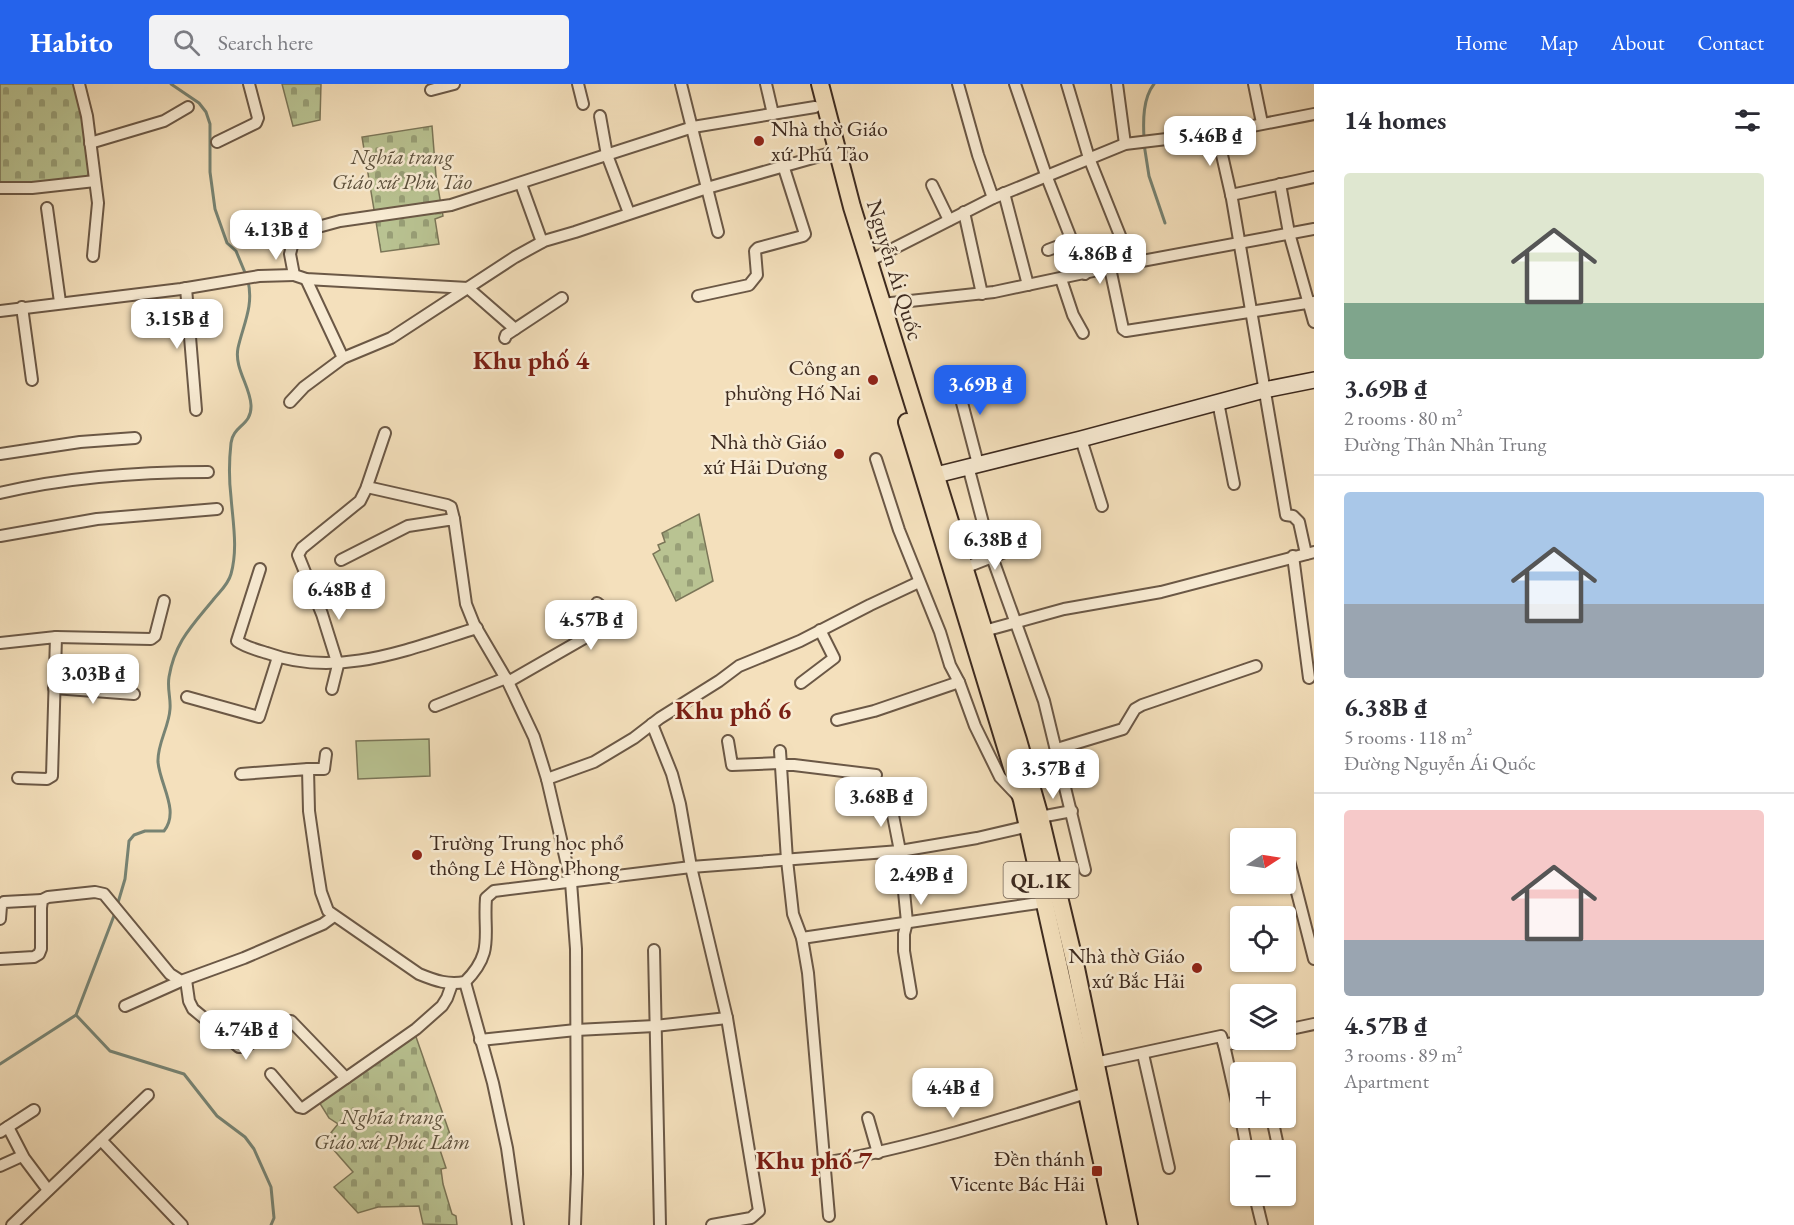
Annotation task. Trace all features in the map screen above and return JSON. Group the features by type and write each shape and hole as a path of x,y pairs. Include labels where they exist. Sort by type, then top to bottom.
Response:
{"main road":[{"name":"Nguyễn Ái Quốc","path":"809,84 869,261 936,475 945,535"},
{"name":"Nguyễn Ái Quốc","path":"820,84 829,148 945,535"},
{"name":"QL.1K","path":"945,535 964,568 984,631 1034,822 1076,968 1088,1065 1086,1093 1116,1225"},
{"name":"QL.1K","path":"945,535 1022,800 1034,822 1045,902 1130,1225"}],"street":[{"path":"79,84 87,116 98,203 93,256"},
{"path":"217,142 256,123 258,118 249,84"},
{"path":"431,90 454,84"},
{"path":"578,84 583,104"},
{"path":"681,84 718,232"},
{"path":"766,84 773,114"},
{"path":"958,84 993,198"},
{"path":"1015,84 1046,175 1085,274"},
{"path":"1067,84 1089,158 1131,263"},
{"path":"1117,84 1125,144"},
{"path":"1254,84 1262,123"},
{"path":"90,143 164,121 188,107"},
{"path":"294,275 290,254 293,242 307,230 340,221 451,205 693,127 815,107"},
{"path":"869,261 993,198 1125,144 1217,133 1314,114"},
{"path":"600,116 608,155 630,213"},
{"path":"984,631 1064,609 1161,592 1233,575 1310,553 1299,522 1293,516 1286,515 1231,195 1217,133"},
{"path":"290,402 304,387 343,358 391,338 542,242 783,165 829,148"},
{"path":"698,296 749,285 758,275 755,251 758,248 805,234 783,165"},
{"path":"1231,195 1314,177"},
{"path":"0,188 32,188 95,181"},
{"path":"521,184 542,242"},
{"path":"1280,184 1289,233 1311,303 1314,322"},
{"path":"932,185 949,220"},
{"path":"1004,193 1028,285"},
{"path":"47,208 60,302"},
{"path":"964,212 982,294"},
{"path":"882,304 982,294 1314,229"},
{"path":"1048,250 1072,241"},
{"path":"1110,268 1124,330 1311,303"},
{"path":"0,311 186,288 259,276 294,275 306,279 468,288 515,329"},
{"path":"306,279 343,358"},
{"path":"1061,279 1073,315 1083,333"},
{"path":"186,288 196,410"},
{"path":"505,338 562,298"},
{"path":"22,307 32,380"},
{"path":"955,376 992,556 1044,700 1085,870"},
{"path":"936,475 1264,390 1314,380"},
{"path":"1218,402 1234,484"},
{"path":"332,689 338,664 322,614 298,555 302,548 360,501 385,433"},
{"path":"0,454 80,442 135,438"},
{"path":"1081,439 1102,506"},
{"path":"876,459 899,530 975,726 1000,777 1022,800"},
{"path":"0,493 105,477 162,472 208,472"},
{"path":"367,487 451,507 466,603 534,737 547,779 571,882 576,949 577,1174 575,1225"},
{"path":"0,536 97,519 217,509"},
{"path":"341,560 408,526 454,519"},
{"path":"964,568 1015,548"},
{"path":"1293,556 1309,678"},
{"path":"260,569 237,641 278,657 306,663 338,664 400,652 477,628"},
{"path":"547,779 594,762 634,738 739,666 919,582"},
{"path":"0,643 56,638 151,639 155,636 164,601"},
{"path":"435,705 507,680 609,624 612,621 612,615 597,603"},
{"path":"801,683 834,658 820,630"},
{"path":"18,778 47,779 52,776 56,638"},
{"path":"187,697 259,717 278,657"},
{"path":"1057,749 1123,729 1135,709 1142,705 1256,666"},
{"path":"837,720 874,711 959,682"},
{"path":"54,688 134,694"},
{"path":"652,724 672,774 680,804 691,867 727,1018 759,1211 751,1218 712,1225"},
{"path":"728,741 732,765 780,764 876,775"},
{"path":"780,751 787,860 794,914 802,938 808,973 830,1215"},
{"path":"241,774 324,769 326,754"},
{"path":"308,769 309,811 317,867 328,911 419,974 435,981 452,984 465,981 482,961 486,948 486,898 494,891 691,867 900,851 977,838 1072,811"},
{"path":"890,800 900,851 907,922 903,934 904,951 911,993"},
{"path":"1296,888 1314,959"},
{"path":"0,919 1,906 4,902 42,900 48,897 100,892 108,898 170,974 183,980 193,1009 239,1047 245,1047 285,1021 291,1021 346,1078"},
{"path":"0,959 34,957 39,954 42,900"},
{"path":"802,938 1045,902"},
{"path":"125,1006 183,980 305,932 323,924 334,915"},
{"path":"654,950 660,1225"},
{"path":"465,981 493,1083 507,1148 518,1225"},
{"path":"271,1074 299,1107 303,1108 416,1029 447,998 452,984"},
{"path":"480,1040 727,1018"},
{"path":"1296,1028 1314,1024"},
{"path":"1088,1065 1221,1036 1230,1070"},
{"path":"1224,1045 1230,1044"},
{"path":"1143,1054 1169,1168"},
{"path":"824,1163 878,1153 950,1134 1086,1093"},
{"path":"12,1225 148,1095"},
{"path":"34,1110 4,1130 48,1190"},
{"path":"868,1118 878,1153"},
{"path":"101,1140 182,1225"},
{"path":"0,1166 22,1156"},
{"path":"1257,1206 1262,1225"}],"green space":[{"path":"0,84 75,84 83,117 91,179 0,186"},
{"path":"282,84 321,84 320,120 293,126"},
{"name":"Nghĩa trang Giáo xứ Phù Tảo","path":"432,126 436,176 443,216 435,219 439,244 381,252 362,137"},
{"path":"699,514 713,581 676,601 653,554 660,550 658,545 665,542 662,533"},
{"path":"429,739 430,776 358,779 356,741"},
{"name":"Nghĩa trang Giáo xứ Phúc Lâm","path":"415,1034 452,1140 440,1150 446,1168 441,1169 443,1184 452,1214 456,1216 457,1225 423,1224 419,1206 378,1207 358,1213 334,1187 353,1172 325,1140 338,1124 329,1118 319,1102"}],"waterway":[{"path":"171,84 199,103 206,112 210,124 210,172 215,209 227,243 236,251 246,275"},
{"path":"1144,138 1146,102 1154,84"},
{"path":"1144,144 1149,176 1165,223"},
{"path":"117,906 125,879 129,841 134,835 145,831 164,831 170,815 170,806 159,771 158,755 169,716 169,681 175,654 191,627 226,585 233,565 231,443 235,432 246,422 251,412 250,398 237,355 249,307 248,281"},
{"path":"115,913 76,1015 110,1051 184,1074 217,1116 245,1137 254,1149 271,1187 274,1218 271,1225"},
{"path":"0,1064 76,1015"}],"place":[{"name":"Nhà thờ Giáo xứ Phú Tảo","path":"759,141"},
{"name":"Công an phường Hố Nai","path":"873,380"},
{"name":"Nhà thờ Giáo xứ Hải Dương","path":"839,454"},
{"name":"Trường Trung học phổ thông Lê Hồng Phong","path":"417,855"},
{"name":"Nhà thờ Giáo xứ Bắc Hải","path":"1197,968"},
{"name":"Đền thánh Vicente Bác Hải","path":"1097,1171"}],"district":[{"name":"Khu phố 4","path":"531,360"},
{"name":"Khu phố 6","path":"733,710"},
{"name":"Khu phố 7","path":"814,1160"}]}
